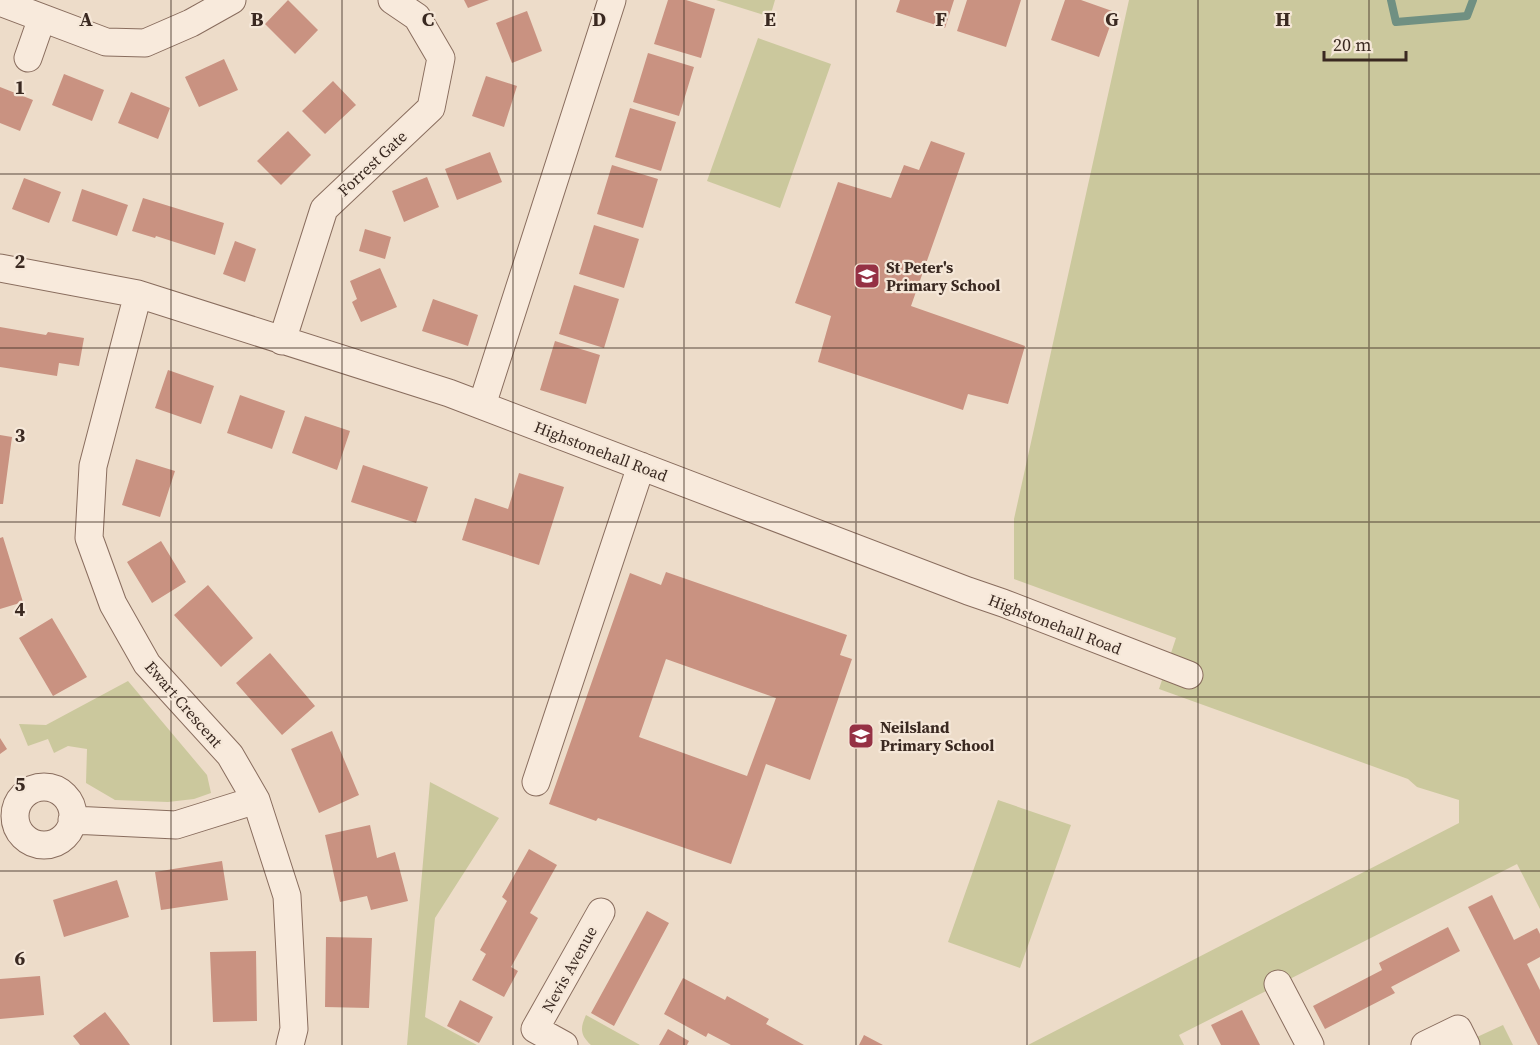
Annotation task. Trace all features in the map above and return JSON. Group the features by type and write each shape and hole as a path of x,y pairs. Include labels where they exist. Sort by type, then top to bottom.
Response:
{"street":[{"path":"0,2 106,42 145,43 191,23 232,0"},
{"name":"Forrest Gate","path":"282,341 324,209 430,108 441,58 417,17 395,0"},
{"path":"482,405 612,0"},
{"path":"28,58 42,18"},
{"name":"Highstonehall Road","path":"0,268 138,294 449,393 1189,675"},
{"name":"Ewart Crescent","path":"138,294 93,466 88,538 112,604 147,664 230,755 256,800 287,896 294,1029 290,1045"},
{"path":"536,782 641,466"},
{"path":"72,820 176,825 256,800"},
{"name":"Nevis Avenue","path":"564,1045 536,1029 601,912"},
{"path":"1278,984 1310,1045"},
{"path":"1425,1045 1458,1029 1466,1045"}],"shaded area":[{"path":"716,0 775,0 770,17"},
{"path":"1129,0 1540,0 1540,909 1517,864 1179,1035 1184,1045 1028,1045 1459,823 1459,800 1417,787 1408,779 1159,689 1176,638 1014,579 1014,519"},
{"path":"758,38 831,64 780,208 707,181"},
{"path":"128,681 207,775 211,793 194,799 168,802 115,800 86,783 87,749 68,746 54,753 48,739 28,746 19,724 46,725"},
{"path":"430,782 499,818 435,918 425,1017 477,1045 407,1045"},
{"path":"998,800 1071,825 1020,968 948,942"},
{"path":"586,1015 640,1045 591,1045 582,1031"},
{"path":"1503,1025 1513,1045 1481,1045 1477,1037"}],"building":[{"path":"288,0 318,30 295,54 265,24"},
{"path":"464,0 489,0 468,8"},
{"path":"668,0 686,0 715,9 701,58 654,44"},
{"path":"900,0 954,0 945,28 896,12"},
{"path":"967,0 1021,0 1006,47 957,31"},
{"path":"1065,0 1081,0 1115,12 1099,57 1051,40"},
{"path":"527,11 542,51 512,63 496,23"},
{"path":"648,53 694,67 679,116 633,102"},
{"path":"224,59 238,90 199,107 185,77"},
{"path":"64,74 104,90 92,121 52,105"},
{"path":"486,76 517,86 504,127 472,116"},
{"path":"333,81 356,105 325,134 302,111"},
{"path":"0,87 33,100 20,131 0,123"},
{"path":"131,92 170,108 158,139 118,123"},
{"path":"630,108 676,122 661,171 615,157"},
{"path":"288,131 311,155 281,185 257,161"},
{"path":"931,141 965,153 911,306 1025,346 1008,404 968,394 963,410 818,362 831,316 795,303 838,182 891,198 904,165 919,170"},
{"path":"490,152 502,182 457,200 445,169"},
{"path":"612,165 658,179 643,228 597,214"},
{"path":"427,177 439,207 404,222 392,191"},
{"path":"24,178 61,192 49,223 12,209"},
{"path":"82,189 128,205 117,236 72,221"},
{"path":"143,198 224,223 215,255 156,236 155,238 132,231"},
{"path":"594,225 639,239 624,288 579,274"},
{"path":"365,229 391,237 385,259 359,251"},
{"path":"235,241 256,249 245,282 223,274"},
{"path":"380,268 397,307 361,322 352,302 357,299 350,281"},
{"path":"574,285 619,299 604,348 559,334"},
{"path":"433,299 478,315 468,346 422,331"},
{"path":"0,327 46,335 48,332 84,338 79,366 59,363 57,376 0,367"},
{"path":"555,341 600,355 586,404 540,390"},
{"path":"168,370 214,386 201,424 155,408"},
{"path":"240,395 285,411 272,449 227,433"},
{"path":"305,416 350,431 337,470 292,453"},
{"path":"0,435 12,437 3,504 0,504"},
{"path":"136,459 175,471 160,517 122,505"},
{"path":"363,465 428,487 416,523 351,502"},
{"path":"519,473 564,487 539,565 462,540 475,498 508,509"},
{"path":"3,537 23,602 0,609 0,538"},
{"path":"161,541 186,582 152,603 127,562"},
{"path":"666,572 847,635 840,655 852,659 810,780 766,764 731,864 598,818 596,821 549,804 630,573 661,585","holes":["666,659 776,698 747,776 639,737"]},
{"path":"208,585 253,638 221,667 174,615"},
{"path":"52,618 87,677 53,696 19,638"},
{"path":"270,653 315,706 282,735 236,683"},
{"path":"332,731 359,795 319,813 291,749"},
{"path":"0,738 7,749 0,754"},
{"path":"370,825 377,858 395,852 408,901 371,910 367,896 340,902 325,835"},
{"path":"529,849 557,865 530,913 538,918 511,967 518,971 504,997 472,980 486,954 480,950 507,901 502,897"},
{"path":"222,861 228,900 161,910 155,872"},
{"path":"117,880 129,917 64,937 53,900"},
{"path":"1492,895 1514,940 1537,928 1540,934 1540,957 1527,964 1540,990 1540,1045 1468,907"},
{"path":"647,911 669,923 614,1026 591,1013"},
{"path":"1448,927 1460,951 1391,987 1395,993 1325,1029 1313,1006 1382,970 1379,963"},
{"path":"326,937 372,938 369,1008 325,1007"},
{"path":"256,951 257,1021 213,1022 210,952"},
{"path":"40,976 44,1015 0,1019 0,979"},
{"path":"683,978 725,1000 727,996 769,1019 766,1024 804,1045 731,1045 708,1033 706,1037 664,1014"},
{"path":"460,1000 493,1017 479,1043 447,1026"},
{"path":"1242,1010 1260,1045 1221,1045 1211,1025"},
{"path":"105,1012 130,1045 80,1045 73,1036"},
{"path":"668,1029 689,1041 687,1045 659,1045"},
{"path":"864,1035 883,1045 859,1045"}],"waterway":[{"path":"1391,0 1396,22 1467,16 1473,0"}],"place":[{"name":"St Peter's Primary School","path":"867,276"},
{"name":"Neilsland Primary School","path":"861,736"}]}
